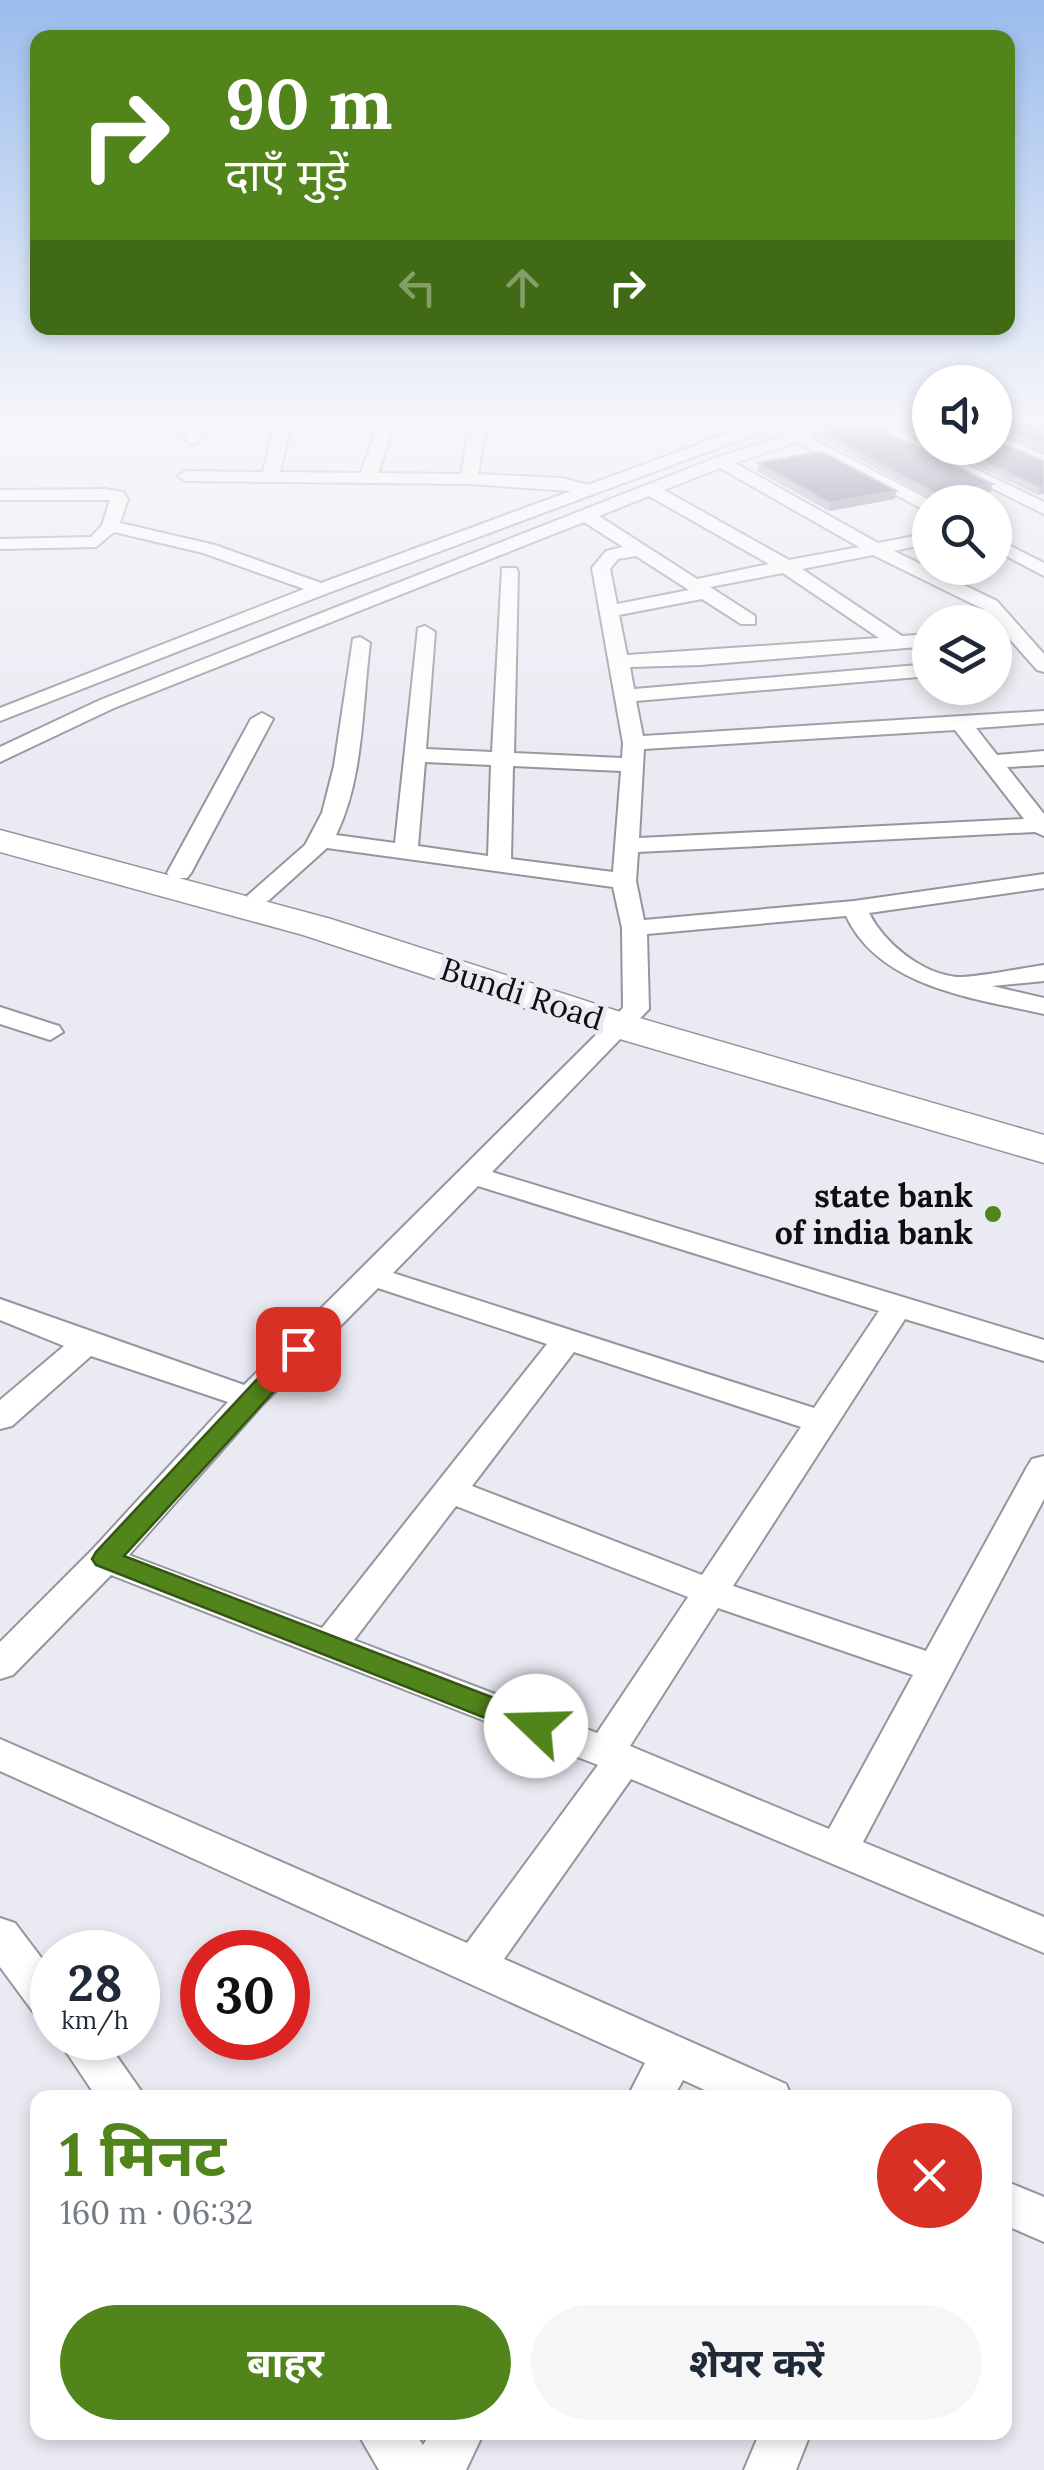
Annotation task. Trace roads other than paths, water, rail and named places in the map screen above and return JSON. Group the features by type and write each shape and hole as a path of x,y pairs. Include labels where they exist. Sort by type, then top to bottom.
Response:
{"main road":[{"name":"Bundi Road","path":"0,822 416,939 628,1018"},
{"name":"Bundi Road","path":"0,841 317,927 628,1018 1038,1127"}],"street":[{"path":"64,535 96,542 102,535"},
{"path":"150,535 209,549 321,589"},
{"path":"0,714 466,535"},
{"path":"0,756 36,735 107,704 538,535"},
{"path":"619,535 748,620"},
{"path":"731,535 787,567 899,643"},
{"path":"852,535 990,606 1044,666"},
{"path":"610,610 912,542"},
{"path":"0,1665 106,1559 250,1398 628,1018 634,928 624,881 624,846 633,754 601,568 604,560 642,549"},
{"path":"1012,552 1044,570"},
{"path":"499,864 509,572"},
{"path":"406,852 425,632"},
{"path":"1012,636 1017,636"},
{"path":"619,661 700,659 912,642"},
{"path":"259,896 309,854 320,840 338,797 360,643"},
{"path":"626,696 912,672"},
{"path":"414,755 503,758 633,754 1044,717"},
{"path":"179,873 262,719"},
{"path":"961,723 1043,826"},
{"path":"992,762 1044,758"},
{"path":"624,846 1043,826"},
{"path":"320,840 624,881"},
{"path":"634,928 854,908 1044,882"},
{"path":"854,908 879,946 897,960 953,983 1044,1006"},
{"path":"953,983 1044,973"},
{"path":"0,1016 50,1032"},
{"path":"472,1175 1044,1351"},
{"path":"372,1276 821,1422"},
{"path":"475,1966 614,1756 710,1592 898,1306"},
{"path":"0,1309 250,1398"},
{"path":"330,1646 567,1340"},
{"path":"0,1418 86,1342"},
{"path":"838,1850 1044,1467"},
{"path":"450,1491 710,1592 936,1668"},
{"path":"106,1559 614,1756 1044,1936"},
{"path":"0,1754 753,2090"},
{"path":"0,1935 30,1975"},
{"path":"654,2090 674,2054"},
{"path":"95,2060 118,2090"},
{"path":"1012,2205 1044,2220"},
{"path":"388,2440 410,2470"},
{"path":"438,2470 455,2440"},
{"path":"770,2470 783,2440"}],"place":[{"name":"state bank of india bank","path":"993,1214"}]}
